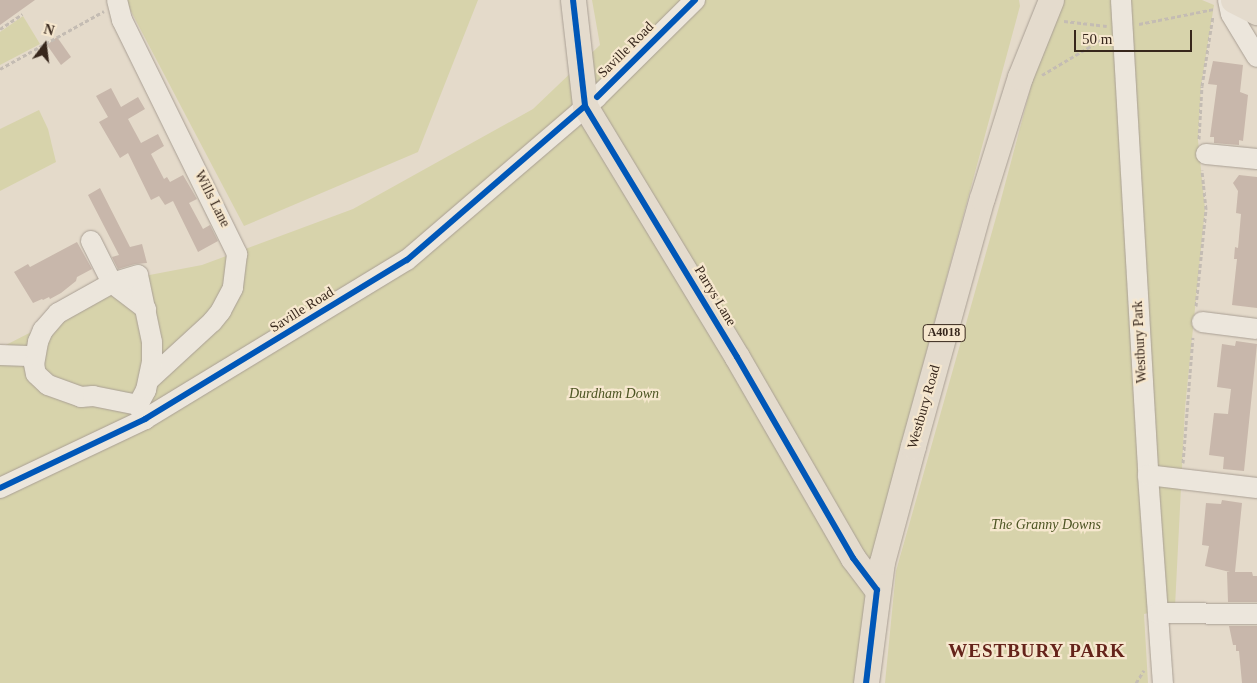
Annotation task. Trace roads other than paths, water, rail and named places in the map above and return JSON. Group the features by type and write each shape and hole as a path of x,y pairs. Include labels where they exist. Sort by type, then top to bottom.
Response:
{"main road":[{"name":"Parrys Lane","path":"573,0 593,108 853,558 877,590"},
{"path":"1233,0 1257,12"},
{"name":"Westbury Road","path":"866,683 882,562 982,198 1043,6"},
{"path":"853,558 882,562"}],"street":[{"name":"Saville Road","path":"0,488 141,412 407,260 593,108 695,0"},
{"name":"Westbury Park","path":"1121,0 1148,474 1163,683"},
{"path":"1228,0 1231,14 1257,57"},
{"name":"Wills Lane","path":"117,1 122,20 237,254 233,288 221,311 212,322 149,380"},
{"path":"1202,154 1257,159"},
{"path":"90,241 112,283"},
{"path":"138,275 152,342 149,380 141,412 94,396 81,397 48,384 36,374 35,356 39,326 58,313 112,283 138,275"},
{"path":"1197,321 1257,329"},
{"path":"1,352 35,356"},
{"path":"1148,474 1257,488"},
{"path":"1158,613 1257,614"}],"district":[{"name":"WESTBURY PARK","path":"1037,651"}],"park label":[{"name":"Durdham Down","path":"614,394"},
{"name":"The Granny Downs","path":"1046,525"}]}
